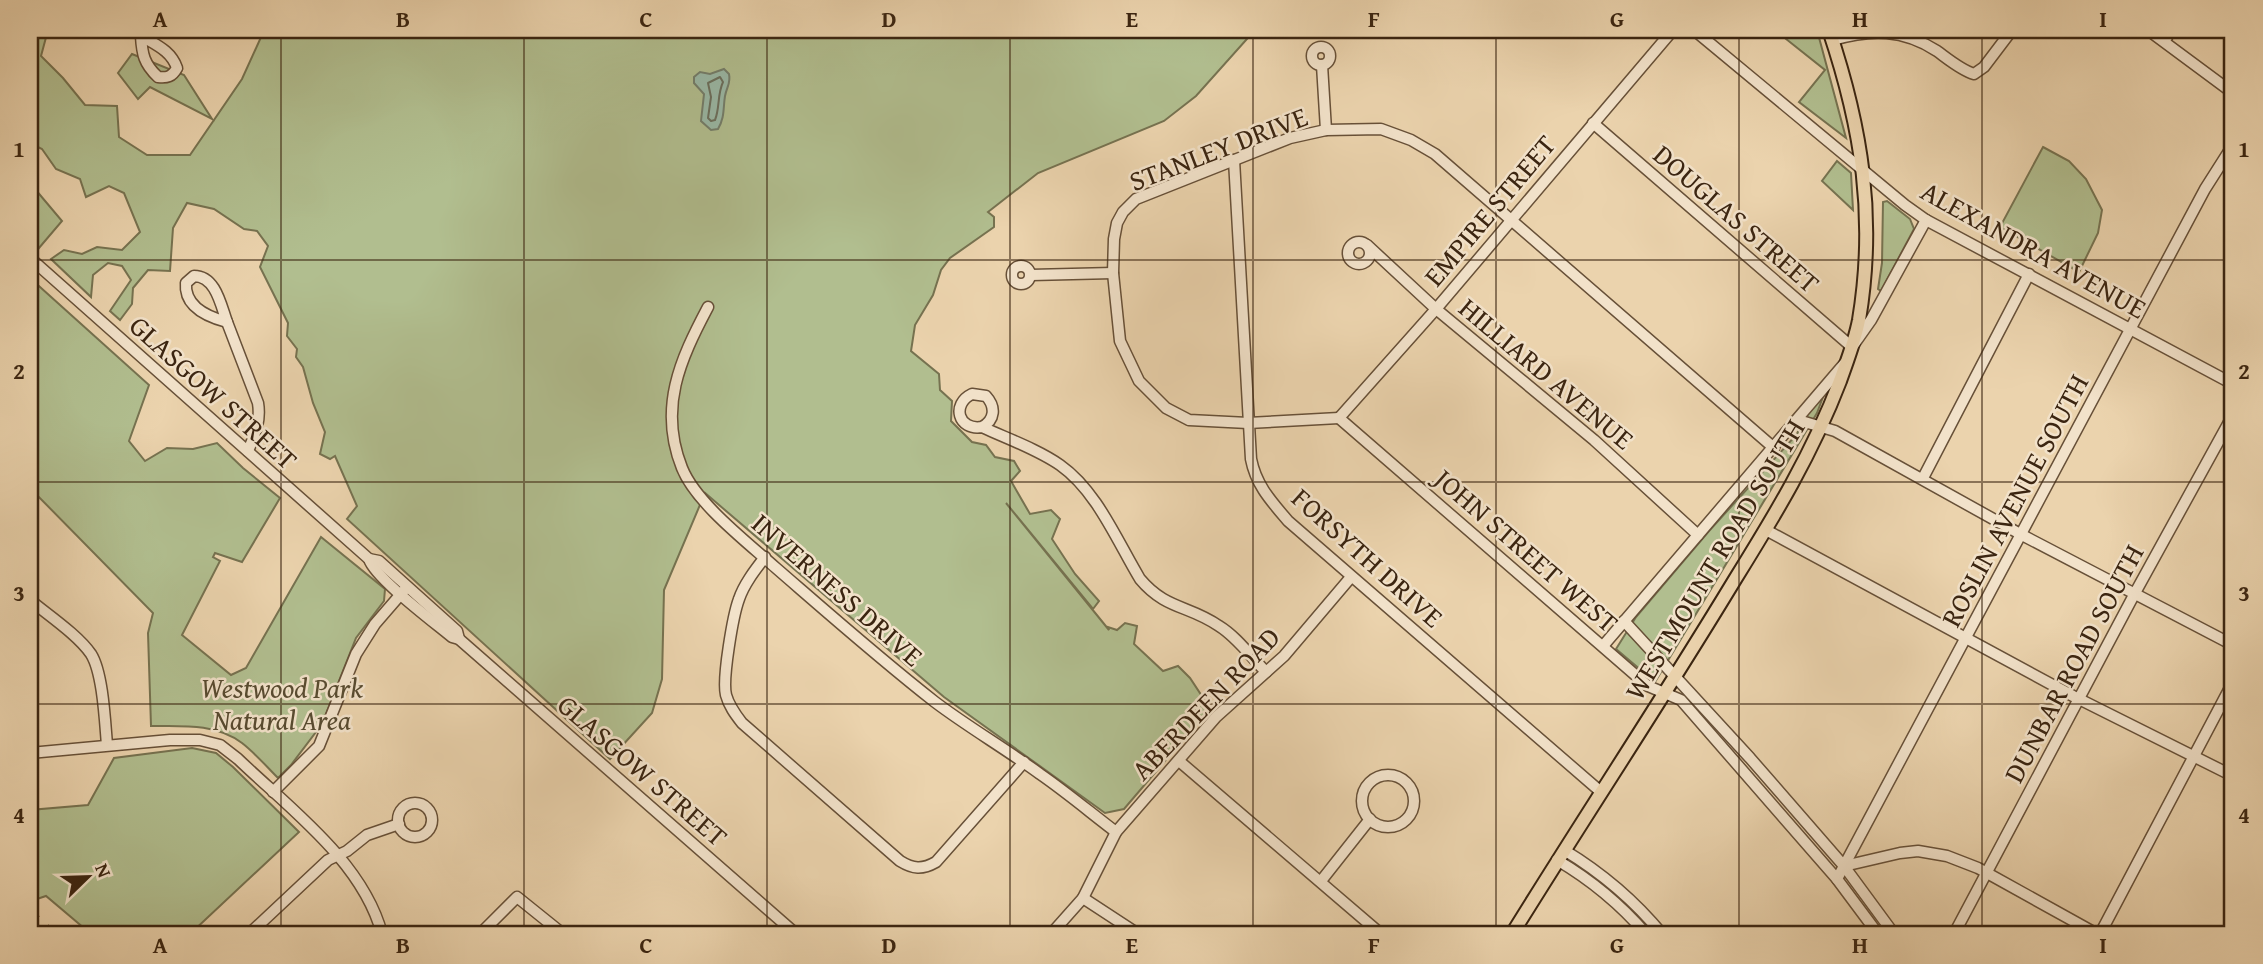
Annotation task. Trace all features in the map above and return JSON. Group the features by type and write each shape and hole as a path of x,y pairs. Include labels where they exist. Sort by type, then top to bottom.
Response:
{"main road":[{"name":"WESTMOUNT ROAD SOUTH","path":"1512,934 1665,695 1766,530 1823,426 1850,354 1858,323 1867,258 1864,170 1858,131 1831,35"}],"street":[{"name":"EMPIRE STREET","path":"1339,418 1436,309 1673,30"},
{"name":"ALEXANDRA AVENUE","path":"1694,30 1926,220 2233,384"},
{"path":"1831,35 1889,32 1925,44 1974,74 1984,67 2012,30"},
{"path":"2148,30 2233,93"},
{"path":"2164,41 2172,30"},
{"path":"1322,65 1326,130"},
{"name":"DOUGLAS STREET","path":"1593,123 1850,354"},
{"name":"STANLEY DRIVE","path":"1339,418 1248,423 1189,420 1166,408 1139,382 1120,341 1113,273 1117,223 1123,212 1136,199 1290,138 1326,130 1381,129 1411,140 1435,154 1774,448"},
{"name":"ROSLIN AVENUE SOUTH","path":"1837,879 2130,328 2205,189 2233,145"},
{"name":"FORSYTH DRIVE","path":"1234,160 1248,423 1254,474 1265,494 1288,520 1351,576 1601,792"},
{"name":"WESTMOUNT ROAD SOUTH","path":"1603,646 1798,420 1807,405 1850,354 1926,220"},
{"name":"HILLIARD AVENUE","path":"1367,245 1436,309 1594,440 1698,535"},
{"name":"GLASGOW STREET","path":"30,258 369,559 379,561 404,590 457,631 459,639 785,930 796,934"},
{"path":"1031,275 1113,273"},
{"path":"1923,478 2029,274"},
{"path":"227,323 198,310 187,296 185,289 188,279 202,276 212,284 258,403 260,415 257,430 248,451"},
{"name":"INVERNESS DRIVE","path":"708,307 689,343 674,386 671,404 676,448 688,480 700,496 873,652 937,703 1024,762 1116,832"},
{"name":"DUNBAR ROAD SOUTH","path":"1954,934 2233,415"},
{"name":"JOHN STREET WEST","path":"1339,418 1648,686 1681,700 1837,879 1878,934"},
{"path":"1798,420 1823,426 1923,478 2022,535 2233,645"},
{"path":"982,427 1061,466 1081,484 1093,501 1148,590 1158,598 1219,625 1266,672"},
{"path":"1766,530 2079,699 2233,776"},
{"path":"765,557 752,574 739,599 726,671 725,693 732,709 742,723 900,861 911,868 921,868 936,862 1024,762"},
{"name":"ABERDEEN ROAD","path":"1051,934 1083,898 1116,832 1216,717 1284,656 1351,576"},
{"path":"273,792 319,746 356,654 375,624 404,590"},
{"path":"30,600 82,644 92,656 102,699 107,745"},
{"name":"JOHN STREET WEST","path":"1624,621 1750,758 1844,866 1894,934"},
{"path":"1844,866 1900,853 1918,852 1957,859 2098,934 2233,682"},
{"path":"30,753 170,740 200,740 220,745 338,855 358,879 370,901 378,933"},
{"path":"1179,761 1381,934"},
{"path":"1391,775 1407,783 1414,802 1407,819 1393,826 1384,826 1370,819 1364,811 1362,797 1371,781 1379,776 1391,775"},
{"path":"1321,881 1370,819"},
{"path":"249,934 328,860 367,835 399,824"},
{"path":"1561,855 1624,910 1646,934"},
{"path":"1561,855 1591,866 1622,892 1662,934"},
{"path":"480,934 517,897 563,934"},
{"path":"1083,898 1135,934"}],"green space":[{"path":"30,30 48,30 41,56 85,105 117,106 119,137 147,155 190,155 242,79 262,35 259,30 1255,30 1196,96 1164,121 1038,173 988,212 994,217 994,227 950,258 941,270 933,295 915,325 911,351 939,374 940,390 952,401 951,421 972,442 986,445 995,457 1014,461 1020,471 1011,481 1030,514 1051,510 1060,519 1052,539 1075,574 1099,601 1093,609 1006,503 1109,630 1108,627 1117,630 1125,623 1137,626 1134,644 1163,671 1178,666 1190,678 1211,710 1124,809 1105,813 944,697 705,493 664,590 662,679 652,713 610,759 347,519 357,506 335,456 330,459 320,454 325,432 303,367 296,357 297,349 287,336 288,323 260,267 268,246 257,231 244,229 214,209 187,203 173,228 170,271 148,270 133,288 132,304 120,320 110,311 131,280 122,266 108,263 93,275 91,297 51,259 64,250 82,254 97,247 122,250 140,232 124,193 109,186 86,197 80,179 56,169 42,149 30,143"},
{"path":"1786,30 1817,30 1846,138 1799,102 1825,70 1781,35"},
{"path":"132,54 184,75 212,119 150,87 138,99 118,73"},
{"path":"2043,147 2069,161 2086,179 2102,210 2098,233 2079,272 2000,227"},
{"path":"1837,161 1851,173 1853,210 1822,181"},
{"path":"35,189 62,221 39,248 30,240 30,191"},
{"path":"1887,201 1910,219 1914,229 1881,291 1878,289 1882,263 1883,202"},
{"name":"Westwood Park Natural Area","path":"30,278 149,385 129,441 145,461 167,448 193,449 217,443 280,498 242,562 215,553 213,557 220,561 182,635 231,675 246,668 321,537 385,589 384,601 356,638 322,724 278,778 242,743 221,732 198,727 151,726 148,633 153,613 30,488"},
{"path":"1826,389 1817,413 1655,682 1616,649 1636,617 1797,434 1807,410"},
{"path":"192,748 216,753 299,832 190,934 91,934 46,896 30,899 30,810 88,805 114,758"}],"water":[{"path":"724,69 730,80 723,116 718,129 711,130 701,121 704,94 694,83 694,77 700,72 710,74"}],"railway":[{"path":"30,909 57,934"}]}
